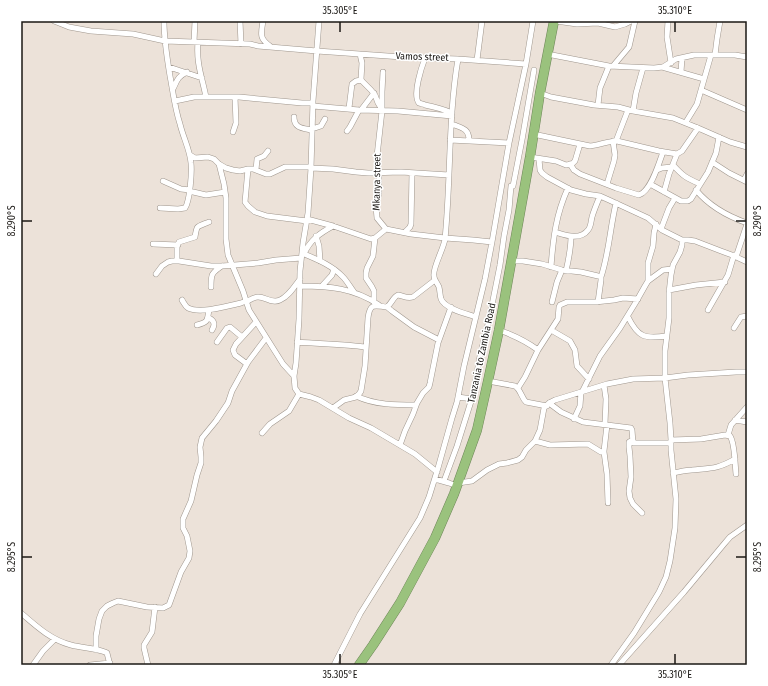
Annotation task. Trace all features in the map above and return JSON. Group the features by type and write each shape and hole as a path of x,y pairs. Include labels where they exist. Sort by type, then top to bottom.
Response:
{"highway":[{"name":"Tanzania to Zambia Road","path":"359,665 378,639 400,603 435,538 458,484 476,430 499,330 547,54 555,21"}],"street":[{"name":"Vamos street","path":"54,21 69,27 91,31 133,34 165,41 250,44 317,51 477,60 525,66 544,72"},
{"path":"160,208 185,208 188,203 190,191 191,169 190,156 174,101 165,41 164,21"},
{"path":"173,90 177,79 192,69 197,50 195,21"},
{"path":"240,21 241,44"},
{"path":"263,21 261,37 270,47"},
{"path":"319,21 313,104 311,168 300,279 298,342 294,376 295,388 299,394 319,400 400,445 415,454 437,472"},
{"path":"477,60 482,21"},
{"path":"334,665 360,614 420,518 437,472 458,397 492,242 533,21"},
{"path":"555,21 576,24 598,23 615,26 631,21"},
{"path":"598,105 600,88 611,66 629,47 635,21"},
{"path":"668,21 667,37 671,63"},
{"path":"686,122 697,104 713,55 720,21"},
{"path":"360,54 362,63 361,80 374,93 382,110"},
{"path":"547,54 611,66 643,68 662,67 676,59 694,55 735,55 747,57"},
{"path":"425,58 418,80 418,101 422,104 434,106 452,115"},
{"path":"681,72 682,58"},
{"path":"458,59 455,76 450,140 445,243 433,276 438,286 441,299 444,303 459,311 476,317"},
{"path":"169,67 192,69 202,78 206,97"},
{"path":"662,67 704,79"},
{"path":"606,184 614,161 615,141 631,110 643,68"},
{"path":"192,69 202,78"},
{"path":"444,481 472,399 480,356 490,320 512,186 534,70"},
{"name":"Mkanya street","path":"383,72 382,110 377,156 379,193 376,213 377,218 386,229"},
{"path":"349,108 352,84 361,80"},
{"path":"701,90 747,110"},
{"path":"347,130 360,110 374,93"},
{"path":"540,93 551,97 618,107 674,118 730,142 747,147"},
{"path":"174,101 194,97 259,98 360,110 452,115"},
{"path":"232,132 236,123 235,97"},
{"path":"294,117 295,125 298,127 312,129 321,126 325,119"},
{"path":"452,124 465,130 468,133 469,140"},
{"path":"664,192 677,154 682,151 698,128"},
{"path":"533,134 597,146 615,141 677,154"},
{"path":"650,184 682,201 688,201 691,199 708,172 716,153 719,136"},
{"path":"450,140 510,142"},
{"path":"530,157 566,165 572,164 575,161 580,144"},
{"path":"256,170 257,159 264,156 268,151"},
{"path":"570,164 574,170 580,174 639,195 649,186 657,170 663,152"},
{"path":"190,156 195,158 208,157 233,170 240,171 248,169 266,174 270,174 285,167 333,169 356,172 402,172 449,175"},
{"path":"191,169 200,158"},
{"path":"539,159 540,170 542,173 546,177 568,188 586,194 600,196 648,218 661,229 682,240 695,241 747,262"},
{"path":"712,162 745,181 747,174"},
{"path":"219,164 225,192 226,239 228,255 243,291 248,310 283,364 294,376"},
{"path":"657,170 672,166"},
{"path":"672,166 685,177 700,184"},
{"path":"248,169 245,202 251,210 267,216 307,220 333,226 371,239 375,238 386,229 445,238 492,242"},
{"path":"405,232 411,224 412,173"},
{"path":"163,181 181,189 206,195 225,192"},
{"path":"502,186 524,184"},
{"path":"551,267 551,254 559,211 568,188"},
{"path":"696,190 702,198 712,206 730,217 747,224 725,282 708,310"},
{"path":"555,232 571,236 584,234 588,230 592,215 600,196"},
{"path":"661,229 669,208 676,198"},
{"path":"598,302 601,277 616,204"},
{"path":"177,261 179,242 196,238 197,227 209,222"},
{"path":"648,281 648,263 653,246 656,224"},
{"path":"303,255 307,247 316,236 333,226"},
{"path":"316,236 320,246 320,261"},
{"path":"552,302 557,282 570,256 571,236"},
{"path":"374,302 374,291 366,278 366,273 372,256 375,238"},
{"path":"610,665 634,633 659,592 666,577 670,561 675,528 676,499 665,378 665,351 669,318 669,290 672,269 680,252 682,240"},
{"path":"153,244 178,245"},
{"path":"156,274 162,266 168,262 177,261 211,266 222,266 258,263 303,255 334,268 354,292"},
{"path":"511,261 542,264 601,277"},
{"path":"211,287 212,274 222,266"},
{"path":"322,286 332,274 334,268"},
{"path":"574,419 580,406 581,392 600,356 628,317 648,281 663,270 672,269"},
{"path":"182,300 188,308 196,310 209,310 246,302 252,298 258,297 274,301 280,300 289,294 300,279"},
{"path":"387,307 390,305 395,296 398,295 406,298 413,297 435,280"},
{"path":"669,290 725,282"},
{"path":"300,286 322,286 354,292 379,306"},
{"path":"518,388 538,350 558,319 560,305 567,302 598,302 623,298 638,299"},
{"path":"333,408 344,400 356,396 361,390 365,366 368,312 370,308 374,306 387,307 414,327 439,340"},
{"path":"400,445 420,397 429,387 439,340 451,307"},
{"path":"197,325 205,322 209,318 209,310"},
{"path":"734,328 741,317 747,316"},
{"path":"628,317 637,331 643,336 651,338 666,336"},
{"path":"209,318 212,319 214,324 212,330"},
{"path":"247,364 233,352 236,344 256,322"},
{"path":"217,342 227,328 230,327 242,337"},
{"path":"499,330 538,350"},
{"path":"551,330 570,341 575,350 577,366 588,379"},
{"path":"96,650 96,636 99,619 102,611 107,606 118,601 163,608 169,605 189,558 190,551 187,536 183,528 183,519 192,501 201,463 200,447 202,438 228,403 232,391 247,364 266,338"},
{"path":"298,342 344,344 365,347"},
{"path":"434,479 458,484 472,481 487,470 499,464 518,460 535,441 540,430 544,408 555,400 604,385 633,379 747,372"},
{"path":"488,381 515,386 518,388 526,402 548,404 574,419 583,422 631,428 632,440 628,447 630,456 630,498 633,504 642,513"},
{"path":"604,385 606,399 604,452 607,474 608,503"},
{"path":"262,433 270,424 289,411 299,394"},
{"path":"356,396 372,402 416,405"},
{"path":"458,397 472,399"},
{"path":"728,435 731,425 747,407"},
{"path":"735,420 747,422"},
{"path":"632,440 634,443 701,439 728,435"},
{"path":"728,435 732,438 736,474"},
{"path":"535,441 550,444 588,444 593,448 604,452"},
{"path":"673,473 691,470 707,470 726,464 734,459"},
{"path":"619,665 684,592 727,540 747,525"},
{"path":"148,665 144,645 152,634 155,607"},
{"path":"21,613 55,639 69,645 107,653 110,664 90,665"},
{"path":"33,665 43,651 55,639"}]}
